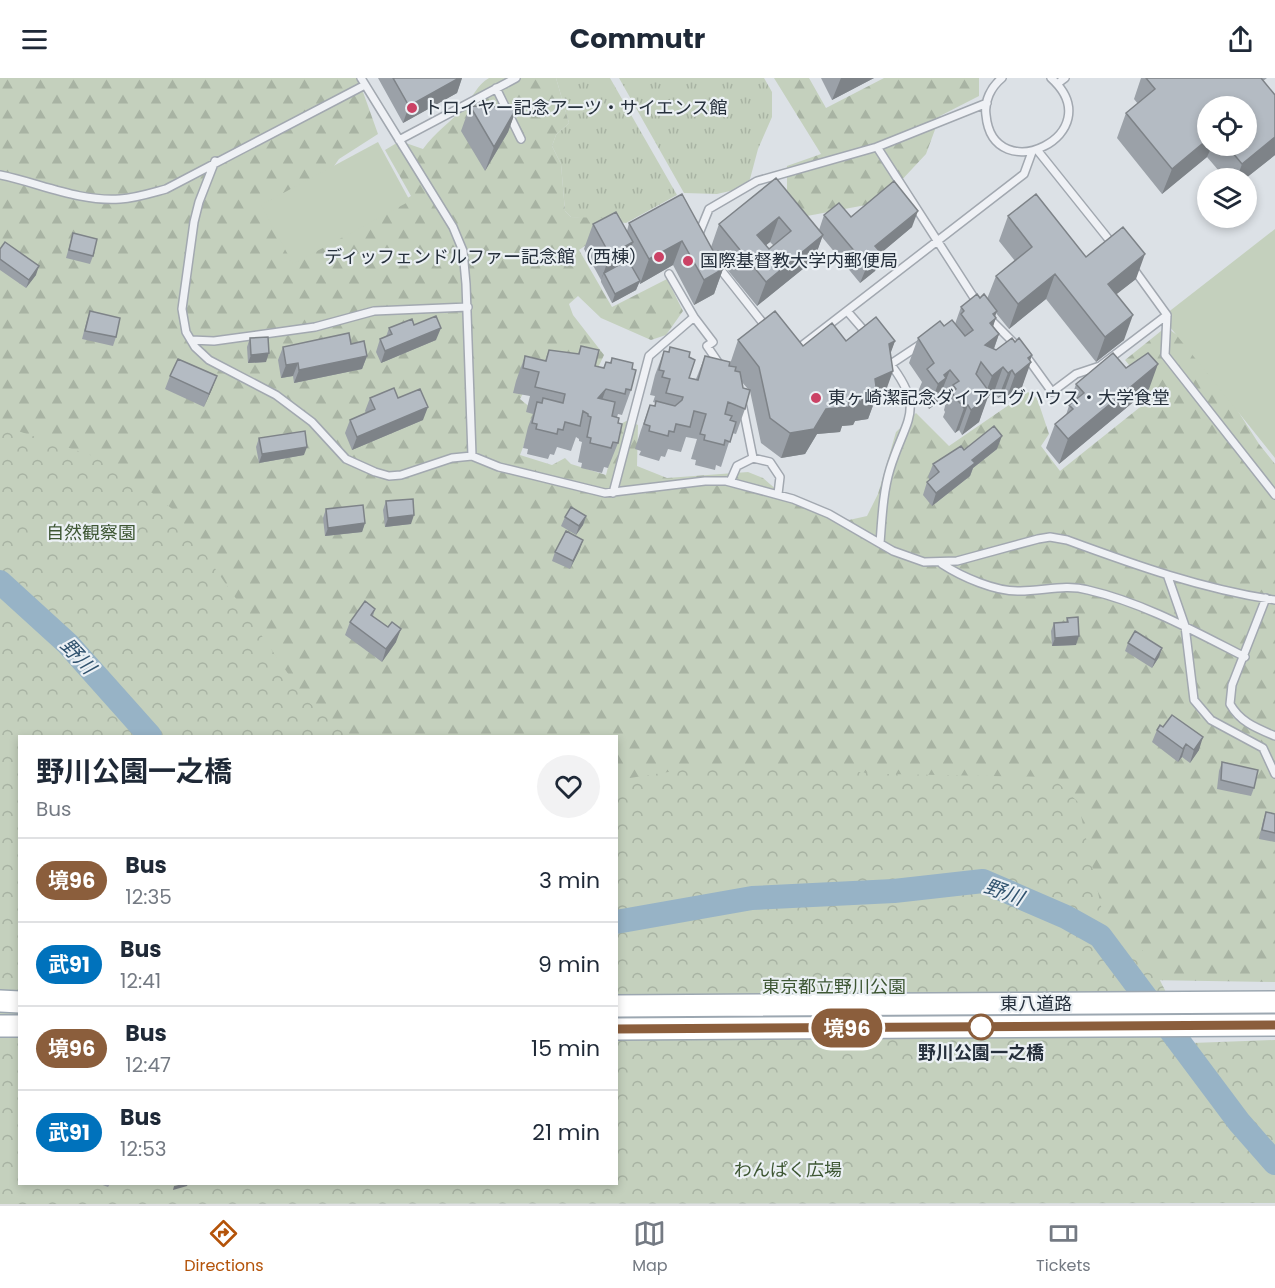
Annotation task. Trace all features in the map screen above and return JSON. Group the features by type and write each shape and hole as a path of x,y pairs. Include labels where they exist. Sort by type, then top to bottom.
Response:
{"main road":[{"path":"0,1001 18,1002"},
{"name":"東八道路","path":"618,1006 1275,1002"},
{"name":"東八道路","path":"618,1029 1275,1025"},
{"path":"0,1026 18,1026"}],"lane":[{"path":"399,140 516,78"},
{"path":"1002,78 990,92 986,121 1000,143 1012,150 1035,151 1056,140 1066,123 1066,102 1058,84 1051,78"},
{"path":"1058,84 1065,78"},
{"path":"0,176 93,198 119,199 166,189 363,81 453,227 463,251 468,307 472,456"},
{"path":"496,88 521,139"},
{"path":"704,244 698,235 709,209 757,181 877,147 987,103"},
{"path":"877,147 939,240 981,309 1032,363 1052,392 1076,374 1100,366 1167,315"},
{"path":"789,355 1024,174 1035,151"},
{"path":"1035,151 1122,256"},
{"path":"215,161 199,202 182,309 186,332 195,347 221,368 263,386 312,422 346,459 375,472 401,475 452,458 472,456 499,467 590,491 613,493 705,481 730,482 778,494 829,513 893,551 924,562 942,564 1050,537 1066,540 1168,577 1275,600"},
{"path":"710,254 728,282 774,337"},
{"path":"1129,264 1167,315 1165,355 1275,495"},
{"path":"669,274 694,317 713,342 707,346 727,375"},
{"path":"968,306 976,298"},
{"path":"191,340 214,341 315,327 374,311 468,307"},
{"path":"847,311 876,346"},
{"path":"613,493 649,356 694,317"},
{"path":"758,336 767,328"},
{"path":"891,364 927,341"},
{"path":"880,543 886,483 911,409 907,385 883,355"},
{"path":"721,367 730,359"},
{"path":"741,395 753,458"},
{"path":"730,482 737,466 753,458 770,462 780,477 778,494"},
{"path":"942,564 954,571 1003,589 1017,591 1075,587 1135,603 1245,657"},
{"path":"1168,577 1185,626 1194,700 1211,720 1263,748 1275,774"},
{"path":"1266,598 1245,657 1232,685 1230,704 1238,716 1249,725 1275,736"}],"green space":[{"name":"自然観察園","path":"0,78 358,78 378,134 339,159 332,169 386,210 411,196 385,150 400,141 423,149 489,78 556,78 569,123 556,135 552,146 561,164 565,211 571,217 601,218 610,221 604,233 579,250 612,307 667,279 683,311 666,335 651,340 601,318 578,296 569,304 573,315 604,355 597,370 531,378 520,399 531,408 535,417 520,455 552,465 565,458 571,464 606,475 619,425 628,420 638,425 637,466 667,478 748,472 763,478 786,498 849,520 867,516 878,494 896,432 916,413 949,446 1028,392 1037,398 1049,434 1041,446 1060,471 1154,396 1125,360 1166,327 1200,352 1259,444 1275,464 1275,982 1144,980 618,901 618,735 216,735 0,535"},
{"path":"556,78 610,78 677,195 626,223 571,217 565,211 561,164 552,146 556,135 569,123"},
{"path":"619,78 764,78 772,92 772,117 758,149 750,179 743,188 717,194 684,193"},
{"path":"774,78 809,78 826,108 884,78 979,78 979,96 940,116 926,154 898,184 866,205 807,216 787,196 787,166 821,154"},
{"path":"378,142 410,201 293,264 261,205"},
{"path":"1275,229 1275,458 1162,317"},
{"name":"東京都立野川公園","path":"0,425 114,463 176,512 307,701 351,735 18,735 18,1185 618,1185 618,780 726,763 887,774 1052,777 1078,802 1105,924 1146,953 1192,1043 1275,1040 1275,1203 0,1204"}],"building":[{"path":"393,78 459,78 409,106"},
{"path":"1146,78 1261,78 1275,95 1275,137 1257,152 1257,96 1197,96 1197,148 1172,169 1126,113 1155,89"},
{"path":"470,106 517,107 494,147"},
{"path":"1235,156 1252,156 1242,164"},
{"path":"776,178 823,235 766,282 719,224","holes":["779,217 791,231 769,249 757,235"]},
{"path":"894,181 918,211 875,246 882,254 867,266 824,215 839,203 851,217"},
{"path":"682,194 723,269 704,280 682,241 649,259 629,223"},
{"path":"1036,194 1086,257 1123,227 1145,254 1108,284 1133,315 1105,337 1055,274 1018,304 996,276 1032,247 1008,216"},
{"path":"616,212 633,242 610,255 593,224"},
{"path":"73,233 97,239 93,256 69,250"},
{"path":"5,242 39,266 29,280 0,259 0,249"},
{"path":"628,260 640,281 615,294 604,273"},
{"path":"977,294 980,298 984,294 997,311 993,314 996,318 990,323 999,334 985,345 996,350 1012,338 1015,342 1019,338 1032,355 1028,358 1031,362 1015,375 1012,370 1008,373 1003,367 992,376 981,362 976,374 988,390 984,393 988,397 971,410 968,405 964,408 952,393 956,389 953,385 959,381 950,370 944,375 946,378 938,384 927,369 934,363 918,338 940,321 944,326 952,320 965,336 973,330 961,314 964,311 961,307"},
{"path":"90,311 120,318 116,337 85,331"},
{"name":"東ヶ崎潔記念ダイアログハウス・大学食堂","path":"775,311 803,346 832,323 846,341 876,317 895,341 889,344 893,371 875,379 877,394 861,396 862,401 849,402 849,407 826,409 814,429 790,433 770,418 759,367 738,340"},
{"path":"436,316 441,328 385,351 380,339 392,334 389,328 412,319 414,325"},
{"path":"349,333 351,344 364,341 367,356 299,370 298,363 286,365 283,347"},
{"path":"268,337 269,353 251,355 250,338"},
{"path":"581,346 599,350 595,366 604,368 606,362 611,363 612,358 633,363 632,369 636,370 631,390 626,389 625,394 606,389 598,398 615,402 612,416 619,418 618,423 622,424 618,443 613,442 611,448 590,443 591,438 587,437 591,417 583,411 580,426 565,422 563,430 558,429 557,434 536,429 537,424 532,423 537,402 542,403 543,398 563,403 565,394 535,387 539,372 523,368 525,356 546,361 549,350 579,354"},
{"path":"670,347 690,352 689,357 695,360 689,378 698,380 705,356 730,362 729,366 736,367 735,371 740,372 743,388 750,390 745,409 728,402 725,414 732,416 730,420 736,422 730,442 725,440 724,445 704,440 705,435 700,434 706,414 694,411 690,427 676,424 674,432 669,431 668,436 649,431 650,426 644,424 650,405 655,406 656,401 675,406 682,400 683,397 666,393 670,379 662,377 664,371 659,370 664,351 669,352"},
{"path":"1113,353 1126,368 1148,353 1158,364 1068,439 1055,424 1073,409 1069,405 1084,393 1076,384"},
{"path":"178,359 217,376 209,394 170,376"},
{"path":"394,388 398,398 420,389 428,407 357,437 350,420 375,409 370,398"},
{"path":"994,426 1002,436 972,460 975,463 936,493 927,482 939,472 933,464 961,446 964,450"},
{"path":"305,431 307,447 262,454 259,438"},
{"path":"413,499 414,515 388,518 386,501"},
{"path":"363,505 365,523 328,528 326,509"},
{"path":"571,507 586,516 579,526 565,517"},
{"path":"566,531 583,540 573,561 555,552"},
{"path":"365,601 375,609 371,615 388,627 392,622 401,629 386,649 350,622"},
{"path":"1078,617 1079,636 1055,638 1054,623 1068,622 1067,618"},
{"path":"1135,631 1162,648 1155,660 1128,643"},
{"path":"1172,715 1203,737 1194,750 1186,744 1183,749 1157,730 1160,725 1163,727"},
{"path":"1222,762 1258,770 1254,788 1221,780"},
{"path":"1266,812 1275,814 1275,833 1262,830"}],"waterway":[{"name":"野川","path":"0,582 68,644 149,735"},
{"name":"野川","path":"618,922 752,898 894,891 983,881 1066,917 1100,936 1239,1122 1275,1163"}],"bus line":[{"name":"境96","path":"618,1029 1275,1025"}],"place":[{"name":"トロイヤー記念アーツ・サイエンス館","path":"412,108"},
{"name":"ディッフェンドルファー記念館（西棟）","path":"659,257"},
{"name":"国際基督教大学内郵便局","path":"688,261"},
{"name":"東ヶ崎潔記念ダイアログハウス・大学食堂","path":"816,398"},
{"name":"野川公園一之橋","path":"981,1027"}],"park label":[{"name":"わんぱく広場","path":"788,1170"}]}
